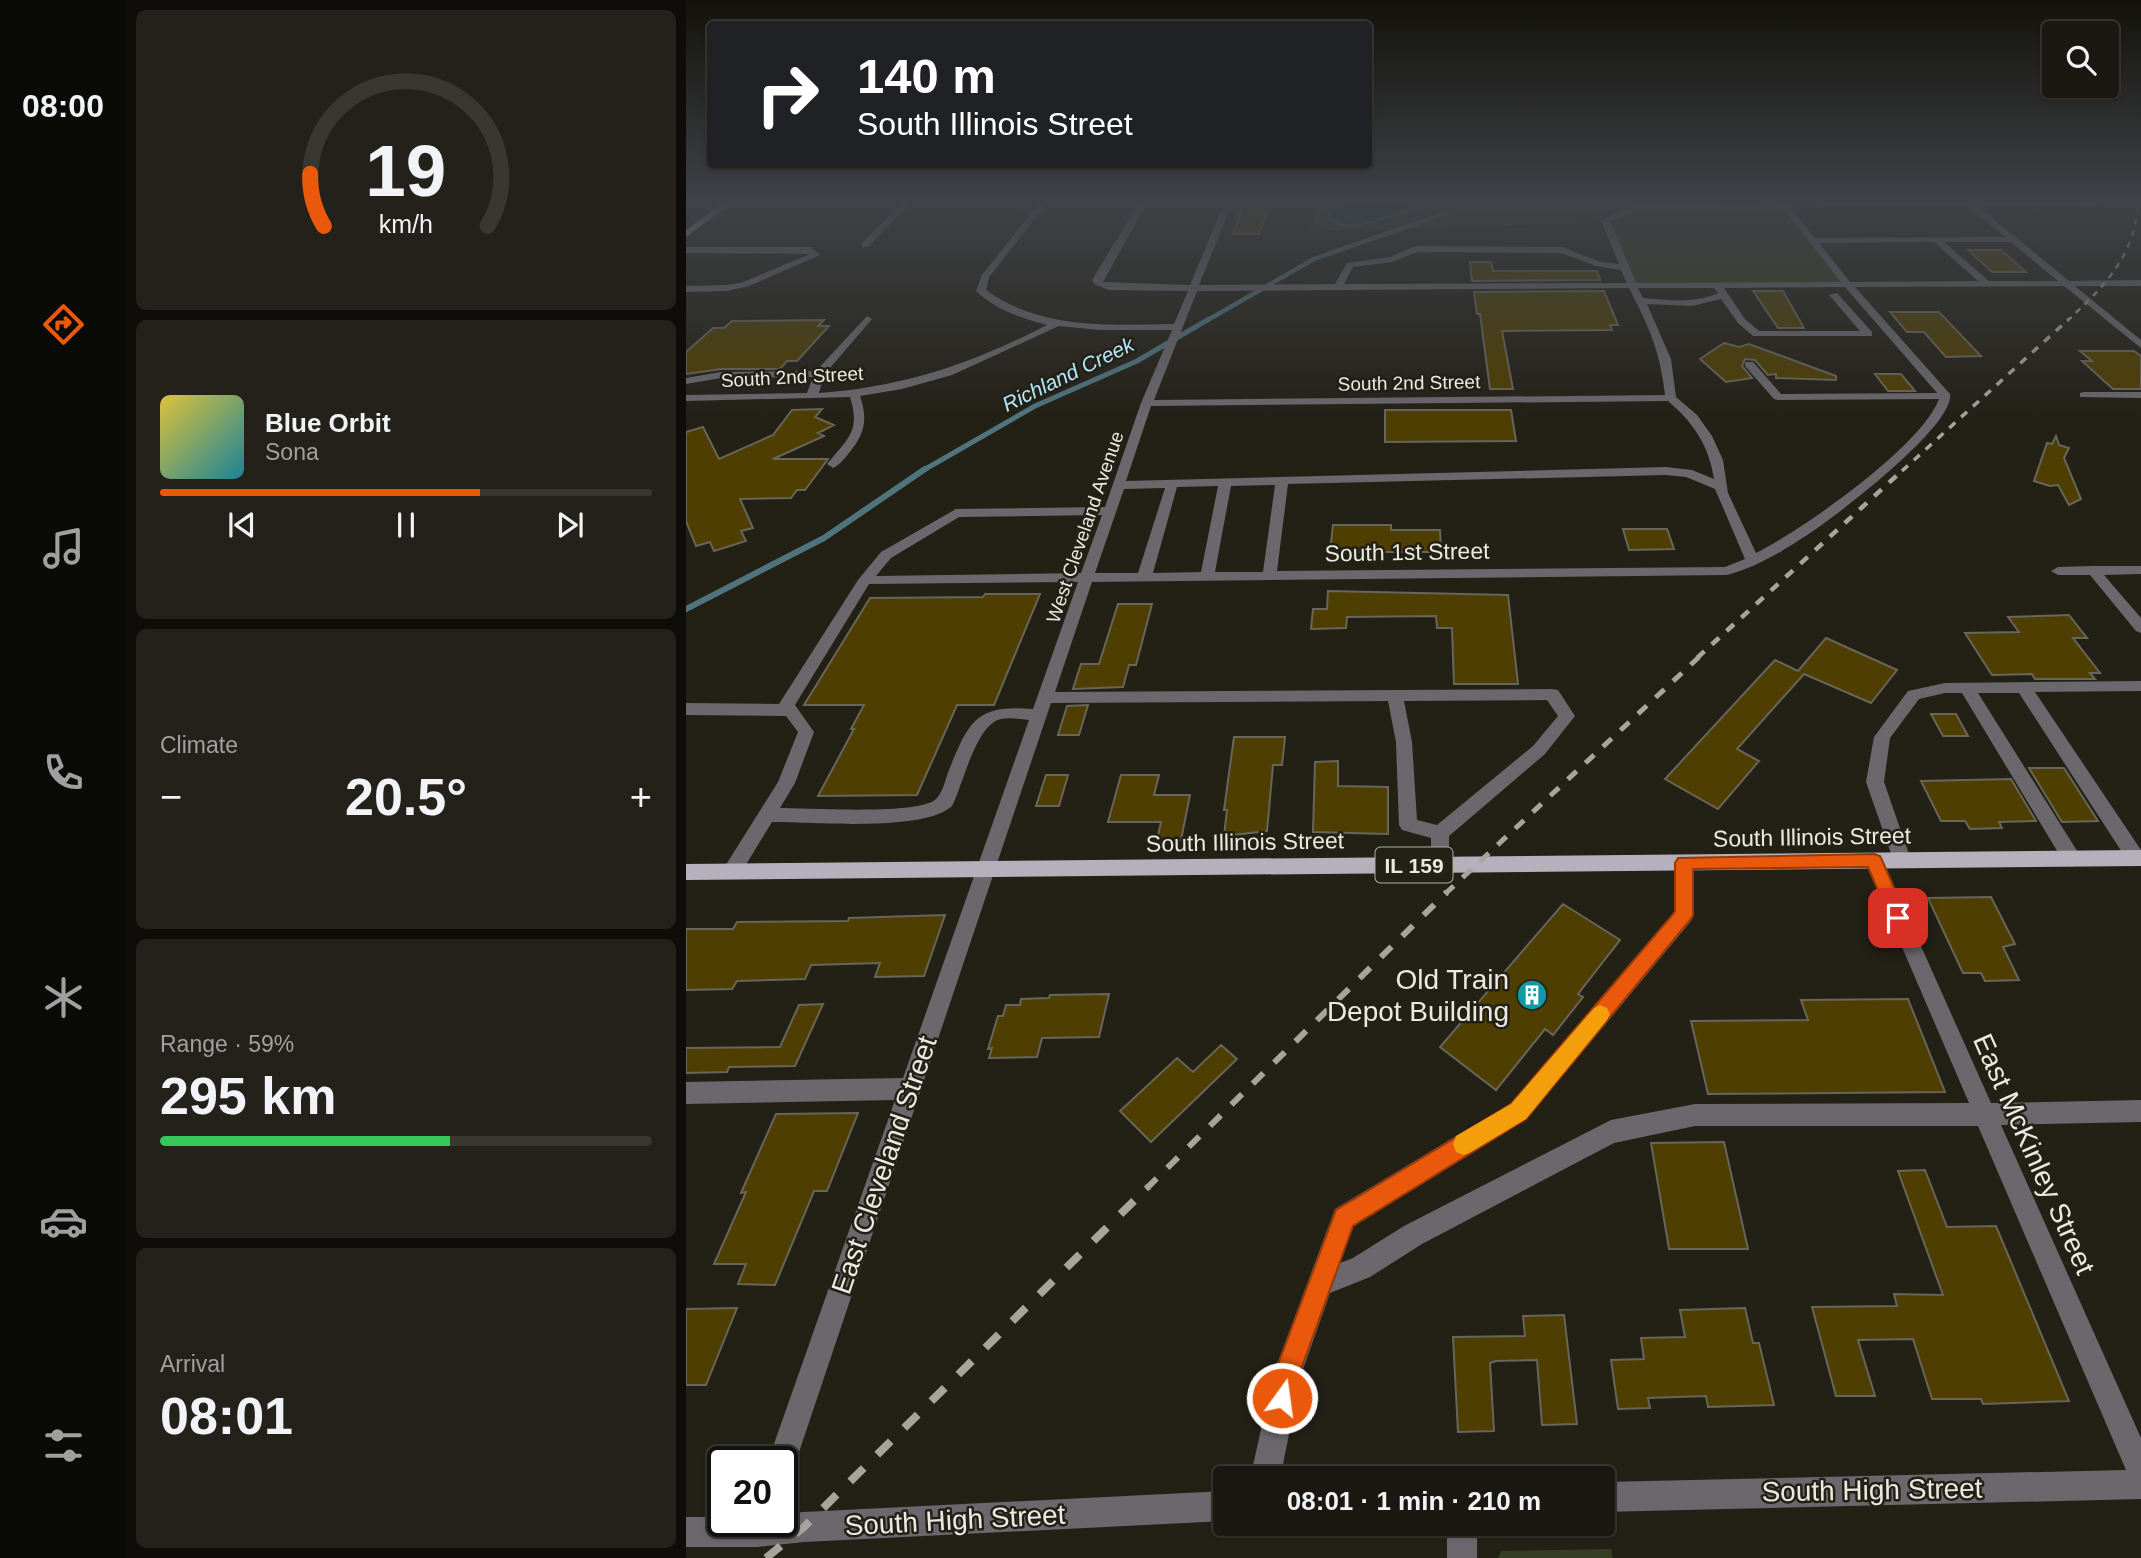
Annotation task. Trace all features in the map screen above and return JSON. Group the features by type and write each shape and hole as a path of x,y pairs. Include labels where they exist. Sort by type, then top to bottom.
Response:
{"main road":[{"name":"South Illinois Street","path":"686,872 2139,858"}],"street":[{"path":"686,289 727,288 771,274"},
{"path":"988,274 981,291 994,302 1056,324 1175,328"},
{"path":"1101,274 1097,280 1099,284 1109,287 1192,288 2141,283"},
{"name":"West Cleveland Avenue","path":"987,869 1147,403 1198,274"},
{"path":"1339,286 1345,274"},
{"path":"1628,274 1666,359 1671,398 1693,417 1706,436 1717,460 1721,487 1753,561"},
{"path":"1839,274 1946,396"},
{"path":"1975,274 1987,284"},
{"path":"2055,274 2138,340"},
{"path":"1717,285 1741,321 1757,334 1868,334 1834,295 1857,295"},
{"path":"1640,300 1692,305 1711,302 1723,295"},
{"path":"812,396 818,374 867,319"},
{"name":"South 2nd Street","path":"686,398 854,393 931,378 979,361 1056,324"},
{"path":"1749,364 1778,397 1946,396"},
{"path":"686,381 720,375 818,374"},
{"path":"833,464 861,427 861,414 854,393"},
{"path":"2084,395 2141,395"},
{"name":"South 1st Street","path":"865,580 1727,570 1753,561 1816,525 1867,484 1940,415 1946,396"},
{"name":"South 2nd Street","path":"1147,403 1671,398"},
{"path":"1120,485 1666,471 1688,473 1721,487"},
{"path":"1269,576 1282,481"},
{"path":"1207,577 1226,482"},
{"path":"1144,578 1172,484"},
{"path":"784,710 865,580 886,555 945,517 956,513 1111,511"},
{"path":"2093,570 2141,628"},
{"path":"2059,571 2141,570"},
{"path":"1902,860 1875,782 1882,737 1914,695 1945,688 2141,686"},
{"path":"2023,687 2139,858"},
{"path":"1967,688 2073,859"},
{"path":"766,815 904,815 939,809 946,801 974,734 984,720 995,714 1043,706 1395,695 1552,694 1567,716 1539,750 1440,833"},
{"path":"1395,695 1404,742 1408,825 1440,833"},
{"path":"686,709 791,710 806,732 786,783 732,871"},
{"path":"1440,833 1440,865"},
{"name":"East McKinley Street","path":"1874,860 1982,1113 2141,1471"},
{"path":"1268,1466 1286,1375 1344,1218 1518,1111 1684,915 1684,863"},
{"name":"East Cleveland Street","path":"787,1446 987,869"},
{"path":"686,1093 911,1089"},
{"path":"1320,1284 1361,1268 1413,1235 1611,1132 1696,1115 2141,1111"},
{"name":"South High Street","path":"1615,1497 2141,1484"},
{"name":"South High Street","path":"798,1527 1213,1507"},
{"name":"South High Street","path":"686,1532 707,1530"},
{"path":"1462,1536 1462,1558"}],"green space":[{"path":"1627,274 1840,274 1847,282 1632,285"},
{"path":"1611,1549 1613,1558 1498,1558 1501,1551"}],"building":[{"path":"1471,274 1598,274 1600,280 1472,281"},
{"path":"1604,291 1618,325 1610,325 1612,330 1502,331 1513,389 1490,389 1480,314 1477,314 1474,292"},
{"path":"1753,291 1783,291 1804,328 1778,328"},
{"path":"1890,312 1939,312 1981,356 1946,357 1924,332 1907,332"},
{"path":"824,320 818,326 829,326 797,361 787,361 780,369 721,369 686,374 686,352 713,328 724,328 732,321"},
{"path":"1724,343 1739,347 1749,344 1836,376 1836,380 1776,378 1776,374 1768,375 1755,360 1745,359 1742,366 1752,378 1726,382 1700,359"},
{"path":"2080,351 2134,351 2141,356 2141,389 2113,389 2082,361 2092,361"},
{"path":"1875,374 1901,374 1915,391 1888,391"},
{"path":"822,409 815,417 834,425 818,433 824,436 773,459 828,459 805,490 797,490 791,498 740,499 753,528 741,531 746,541 714,551 710,542 696,546 686,521 686,432 703,427 719,459 773,435 792,410"},
{"path":"1385,410 1511,410 1516,441 1385,442"},
{"path":"2056,436 2059,445 2069,448 2064,458 2081,499 2069,505 2058,485 2050,486 2034,481 2047,443 2052,444"},
{"path":"1333,525 1391,525 1391,530 1440,530 1441,552 1330,552"},
{"path":"1623,529 1667,529 1674,549 1629,550"},
{"path":"1328,591 1508,595 1518,684 1454,684 1452,628 1437,628 1436,616 1347,617 1346,628 1311,629 1313,609 1327,609"},
{"path":"985,594 1040,594 994,705 957,705 917,795 818,796 864,705 804,705 870,598 983,597"},
{"path":"1118,604 1152,604 1136,665 1129,665 1123,687 1073,689 1081,664 1099,664"},
{"path":"2069,615 2087,638 2073,638 2100,673 2090,673 2095,679 2035,679 2032,674 1992,675 1965,633 2019,632 2008,617"},
{"path":"1826,638 1897,670 1871,703 1804,674 1737,749 1759,761 1718,809 1665,779 1775,660 1798,671"},
{"path":"1088,705 1079,735 1058,735 1067,706"},
{"path":"1931,714 1956,714 1968,736 1943,736"},
{"path":"1234,737 1285,737 1282,765 1273,765 1267,831 1224,836 1227,810 1224,810"},
{"path":"1338,761 1338,786 1388,787 1388,834 1313,832 1315,762"},
{"path":"2029,768 2064,768 2098,821 2062,822"},
{"path":"1046,775 1068,775 1059,806 1036,806"},
{"path":"1121,775 1159,775 1154,795 1190,795 1181,840 1157,840 1161,822 1108,822"},
{"path":"2011,779 2036,821 1999,822 2002,828 1970,829 1965,821 1941,821 1921,781"},
{"path":"1991,897 2015,944 2003,947 2019,980 1985,981 1981,973 1963,973 1928,898"},
{"name":"Old Train Depot Building","path":"1563,904 1620,940 1578,994 1583,997 1553,1035 1545,1029 1496,1090 1440,1047"},
{"path":"945,915 924,976 875,977 880,963 811,965 805,979 737,981 732,989 686,990 686,929 733,929 737,922 848,921 849,918"},
{"path":"1109,994 1099,1037 1042,1038 1037,1057 989,1058 992,1048 988,1049 998,1016 1003,1016 1006,1005 1020,1005 1021,999 1049,998 1050,995"},
{"path":"1908,999 1945,1092 1708,1094 1691,1021 1808,1020 1801,1000"},
{"path":"823,1004 795,1066 729,1067 727,1072 686,1073 686,1048 780,1047 799,1005"},
{"path":"1221,1045 1237,1059 1151,1142 1120,1111 1177,1058 1193,1072"},
{"path":"858,1113 827,1191 814,1191 775,1285 738,1284 746,1264 714,1264 746,1192 741,1193 776,1114"},
{"path":"1724,1142 1748,1249 1669,1249 1651,1143"},
{"path":"1925,1170 1947,1227 1996,1226 2069,1401 1983,1404 1981,1399 1932,1399 1913,1339 1858,1340 1875,1396 1836,1396 1812,1307 1897,1306 1894,1294 1943,1295 1898,1171"},
{"path":"737,1308 706,1385 686,1385 686,1309"},
{"path":"1745,1308 1753,1343 1759,1343 1774,1405 1708,1407 1706,1396 1648,1398 1650,1408 1618,1409 1611,1360 1644,1359 1641,1338 1685,1337 1680,1310"},
{"path":"1564,1315 1577,1424 1542,1425 1537,1360 1496,1361 1490,1363 1494,1431 1458,1432 1453,1337 1525,1336 1523,1316"}],"waterway":[{"name":"Richland Creek","path":"1206,321 1288,274"},
{"name":"Richland Creek","path":"922,471 1035,406 1137,361 1209,319"},
{"name":"Richland Creek","path":"686,609 824,538 922,471"}],"railway":[{"path":"2067,321 2112,274"},
{"path":"1902,471 2069,319"},
{"path":"1697,658 1904,469"},
{"path":"1445,894 1699,657"},
{"path":"1146,1189 1447,892"},
{"path":"766,1558 804,1527 1148,1187"}],"slow traffic":[{"path":"1464,1144 1518,1111 1600,1014"}],"place":[{"name":"Old Train Depot Building","path":"1532,995"}],"route":[{"path":"1282,1398 1286,1375 1344,1218 1518,1111 1684,915 1684,863 1874,860 1898,918"}]}
